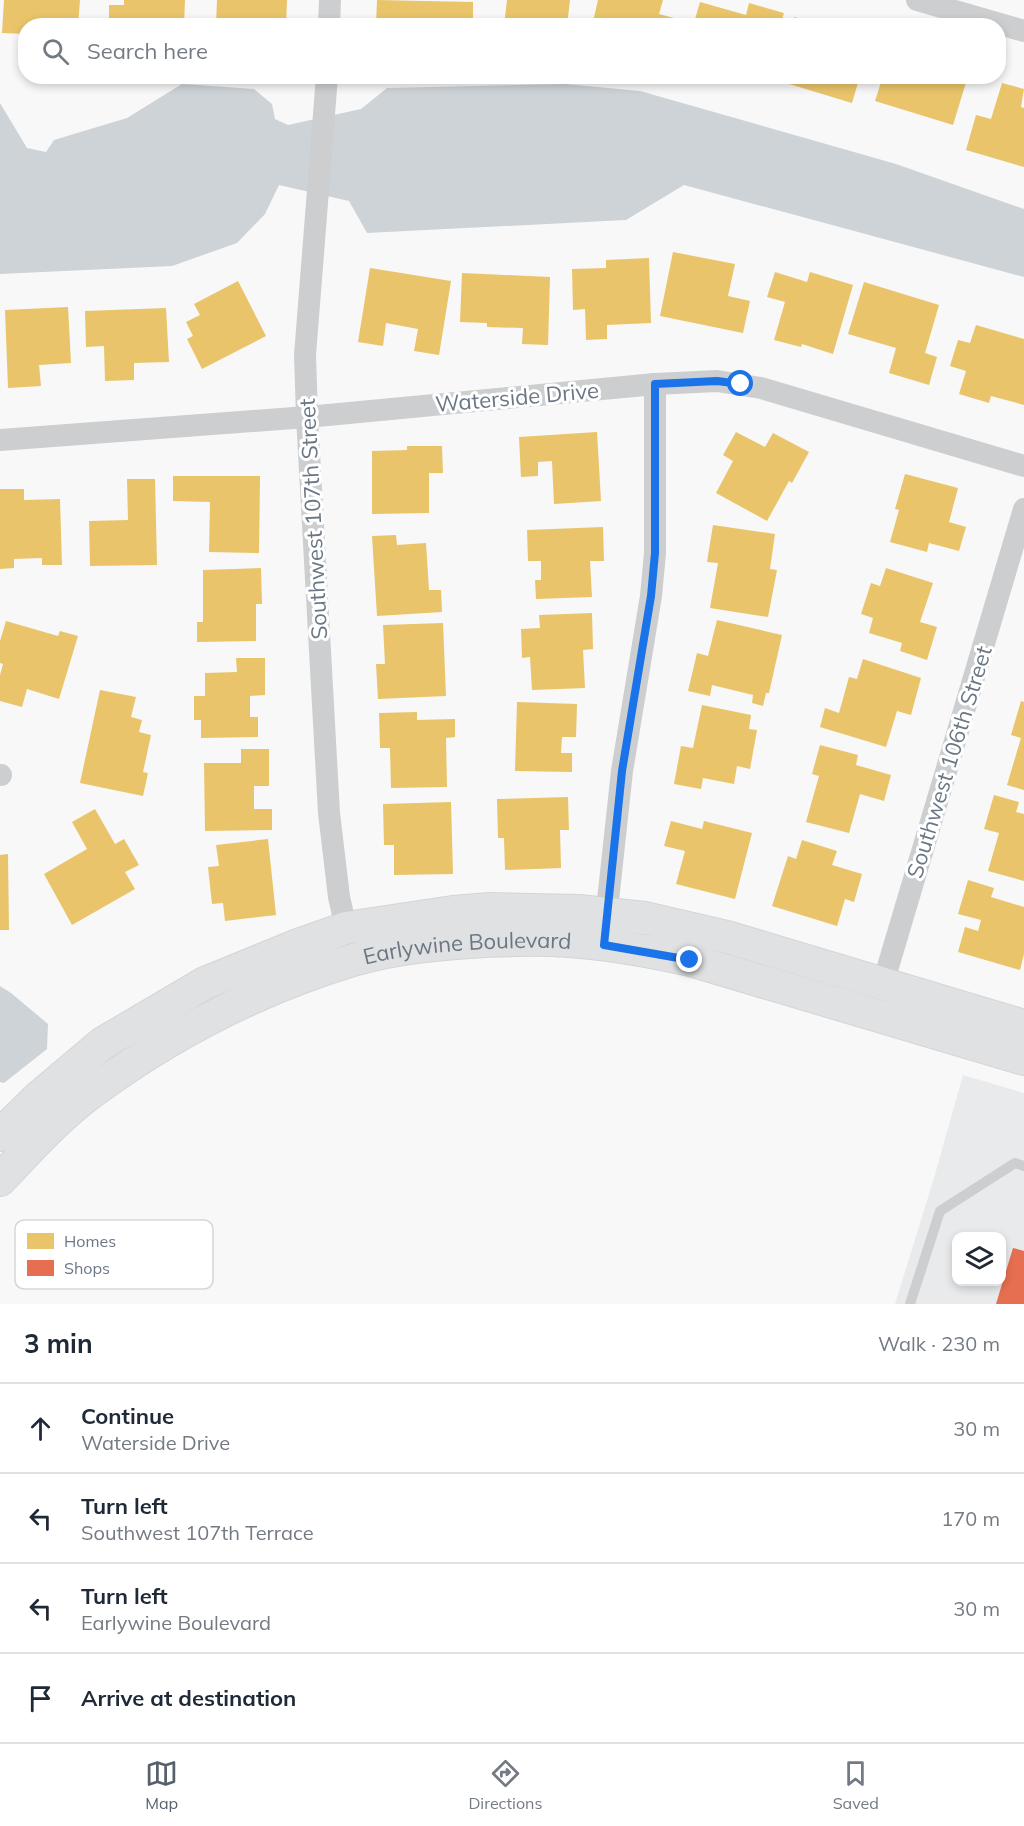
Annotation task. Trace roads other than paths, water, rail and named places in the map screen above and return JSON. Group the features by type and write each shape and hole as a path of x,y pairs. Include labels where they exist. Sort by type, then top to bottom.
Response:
{"street":[{"path":"329,18 330,0"},
{"path":"917,0 977,18"},
{"path":"1006,27 1024,32"},
{"name":"Southwest 107th Street","path":"326,84 305,355 329,813 333,858 354,960"},
{"name":"Waterside Drive","path":"0,440 307,417 655,384 717,381 761,388 1024,466"},
{"path":"604,945 622,771 641,660 655,553 655,384"},
{"name":"Southwest 106th Street","path":"874,1014 1024,509"},
{"name":"Earlywine Boulevard","path":"0,1135 40,1096 103,1043 205,983 346,928 453,912 490,909 579,910 645,918 678,925 1024,1026"},
{"name":"Earlywine Boulevard","path":"0,1179 42,1136 90,1093 150,1051 194,1025 239,1003 354,960 438,945 521,940 604,945 690,960 1024,1059"}],"lane":[{"path":"910,1304 940,1211 1015,1163 1024,1166"}]}
